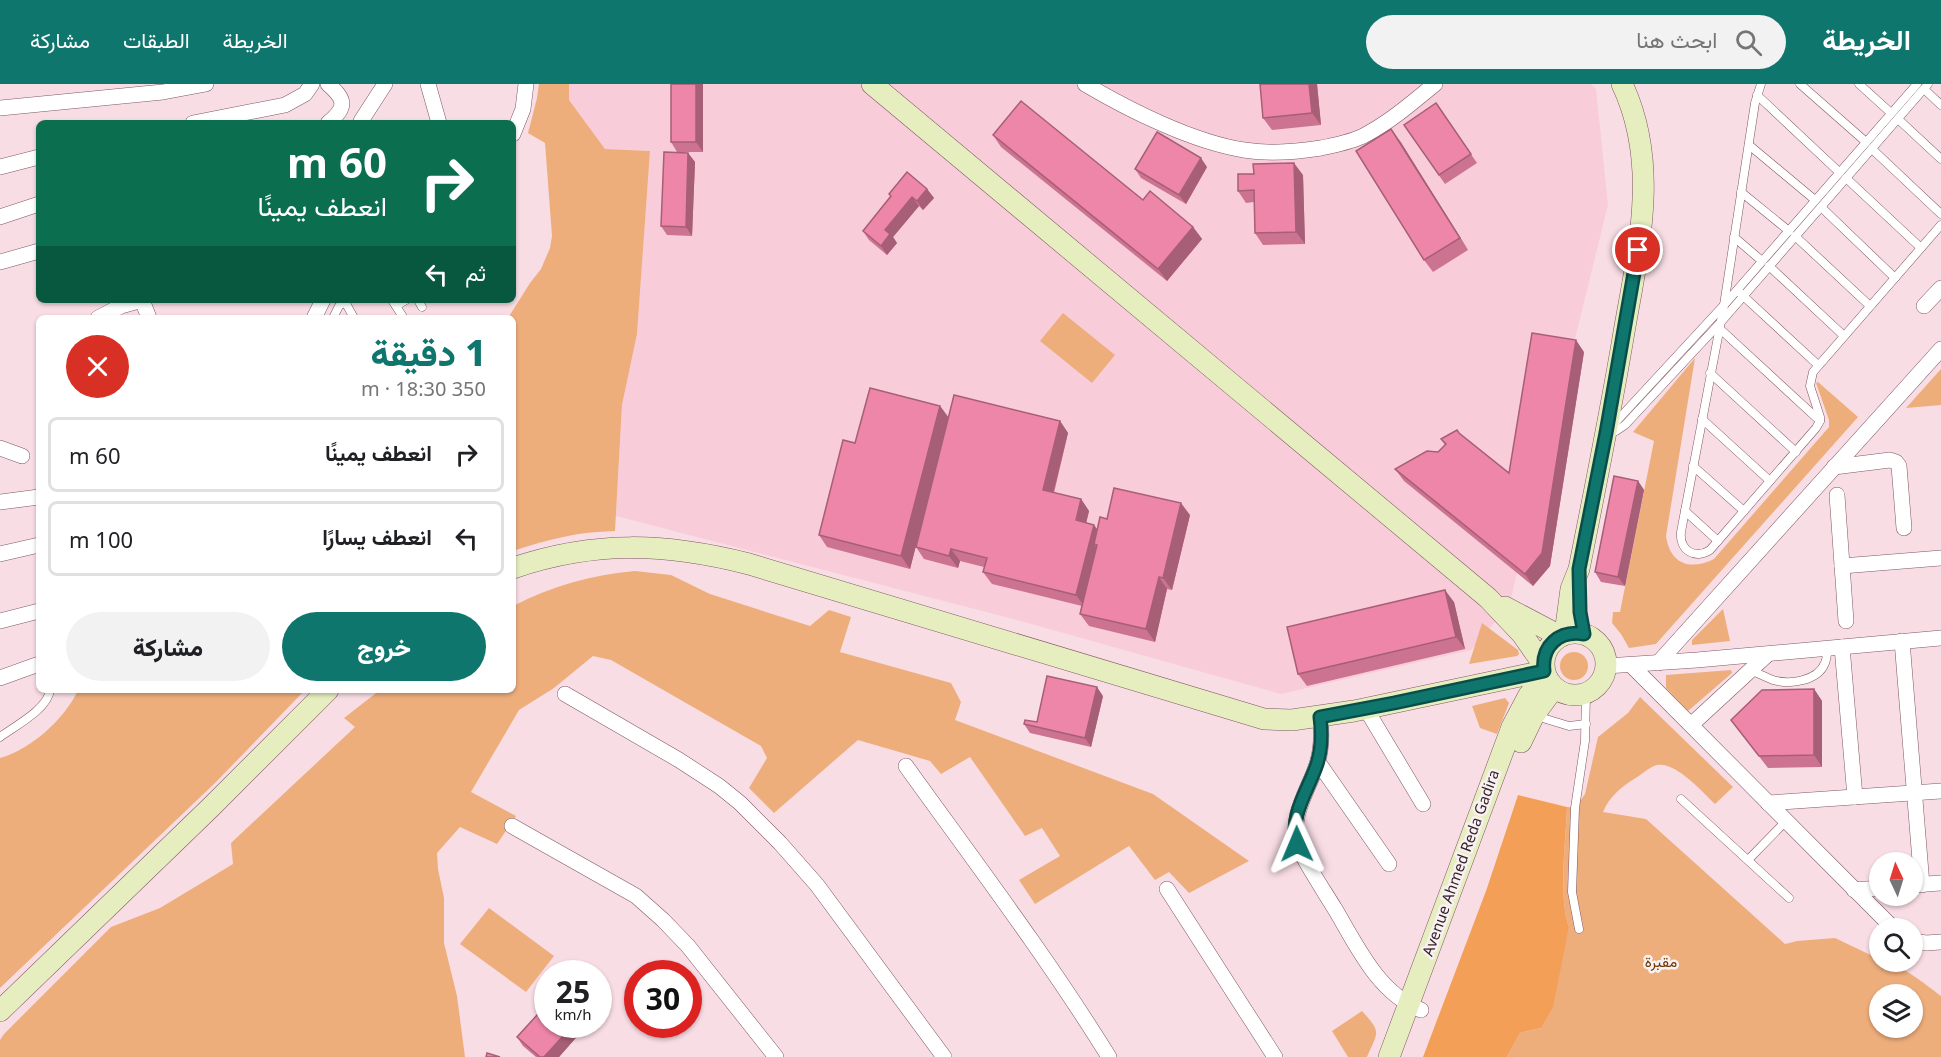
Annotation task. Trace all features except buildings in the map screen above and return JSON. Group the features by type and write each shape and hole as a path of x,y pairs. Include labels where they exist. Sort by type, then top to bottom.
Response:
{"street":[{"path":"0,108 163,92 206,84"},
{"path":"208,120 285,105 305,94 312,84"},
{"path":"328,84 360,115 361,120"},
{"path":"362,120 385,84"},
{"path":"428,84 438,120"},
{"path":"516,126 523,109 526,84"},
{"path":"872,84 1488,598 1522,634 1547,675 1566,694 1586,693 1602,680 1606,659 1601,646 1590,637 1569,635 1488,598"},
{"path":"1085,84 1109,98 1194,137 1245,150 1295,152 1332,146 1365,135 1401,111 1435,84"},
{"path":"1547,675 1546,651 1569,635 1580,612 1579,569 1606,433 1641,227 1645,188 1642,150 1634,112 1622,84"},
{"path":"330,120 340,110 341,96"},
{"path":"0,167 36,158"},
{"path":"0,217 36,205"},
{"path":"0,262 36,252"},
{"path":"1924,306 1941,288"},
{"path":"104,315 121,306 144,310"},
{"path":"1658,663 1940,352"},
{"path":"0,448 22,456"},
{"path":"1834,467 1890,460 1896,462 1899,466 1904,528"},
{"path":"1837,495 1846,621"},
{"path":"0,502 36,497"},
{"path":"0,554 36,546"},
{"path":"516,567 564,553 615,547 644,547 701,553 749,564 1249,716 1280,720 1320,717 1547,675"},
{"path":"1842,566 1941,558"},
{"path":"0,621 36,612"},
{"path":"1606,666 1941,638"},
{"path":"1902,641 1914,793 1916,852"},
{"path":"1835,647 1855,797"},
{"path":"1690,725 1768,654"},
{"path":"0,678 36,665"},
{"path":"1630,665 1883,918"},
{"name":"Avenue Ahmed Reda Gadira","path":"1389,1057 1415,1007 1525,731 1534,715 1547,675"},
{"name":"Avenue Ahmed Reda Gadira","path":"1403,1057 1415,1007 1512,727 1529,695 1547,675"},
{"path":"0,1011 325,693"},
{"path":"565,694 680,760 740,803 817,885 944,1057"},
{"path":"1366,709 1423,804"},
{"path":"1320,717 1322,738 1318,762 1295,818 1294,835 1297,844 1370,966 1389,988 1415,1007"},
{"path":"1318,762 1389,864"},
{"path":"906,766 993,885 1109,1057"},
{"path":"1768,803 1941,791"},
{"path":"512,826 636,896 688,946 776,1057"},
{"path":"1923,884 1941,883"},
{"path":"1167,889 1275,1057"},
{"path":"1854,890 1869,889"},
{"path":"1923,942 1941,942"}],"lane":[{"path":"1761,84 1757,95 1724,305 1680,537 1686,550 1696,554 1706,553 1796,452 1820,421 1820,413 1810,386 1811,376 1818,365 1941,225"},
{"path":"1800,84 1869,145 1941,214"},
{"path":"1859,84 1941,159"},
{"path":"1792,233 1821,207 1843,175 1923,86 1941,105"},
{"path":"1757,95 1921,248"},
{"path":"1749,145 1815,200"},
{"path":"1606,433 1616,431 1625,425 1719,325 1740,293 1792,233 1815,200 1843,175"},
{"path":"1741,192 1792,233 1870,306"},
{"path":"1821,207 1895,278"},
{"path":"1734,237 1766,263 1844,336"},
{"path":"1606,433 1724,305 1740,293"},
{"path":"1740,293 1818,365"},
{"path":"1719,325 1820,421"},
{"path":"1710,373 1796,452"},
{"path":"1702,420 1770,482"},
{"path":"1693,466 1744,511"},
{"path":"1685,511 1718,541"},
{"path":"1750,670 1773,680 1798,681 1820,670 1835,647"},
{"path":"0,737 43,706 50,693"},
{"path":"1579,928 1572,892 1575,808 1585,741 1586,693"},
{"path":"1534,715 1569,726 1586,724"},
{"path":"1681,799 1789,898"},
{"path":"1748,860 1785,821"}],"shaded area":[{"path":"569,84 1591,84 1596,89 1608,205 1509,606 1471,650 1281,694 1013,619 616,516 622,405 637,334 650,151 605,149 569,100"},
{"path":"1518,795 1567,807 1563,884 1569,927 1553,1007 1541,1028 1520,1033 1507,1057 1423,1057 1486,891"}],"green space":[{"path":"539,84 569,84 569,100 605,149 650,151 637,334 622,405 615,531 563,537 516,550 516,315 510,315 541,269 550,248 552,236 545,143 528,133"},
{"path":"1063,313 1115,355 1092,383 1040,341"},
{"path":"1695,358 1666,536 1672,553 1682,562 1697,564 1714,559 1829,427 1829,420 1816,383 1818,382 1858,417 1656,644 1629,648 1612,623 1613,612 1620,612 1654,441 1633,432"},
{"path":"1941,369 1941,405 1906,408"},
{"path":"635,571 671,575 710,594 810,626 829,610 851,617 840,652 951,683 961,702 955,720 1153,794 1249,861 1189,893 1169,872 1155,880 1129,846 1035,904 1019,880 1060,856 1042,828 1025,836 970,757 941,774 930,761 858,740 774,813 749,788 767,758 761,746 611,660 593,656 554,688 519,710 471,792 516,816 497,844 460,827 437,853 444,898 444,943 457,996 465,1057 0,1057 0,1040 4,1034 111,927 160,908 233,864 231,843 355,727 344,718 376,693 516,693 516,605 572,582"},
{"path":"1723,609 1730,641 1692,645 1692,640"},
{"path":"1482,623 1518,650 1519,654 1469,664"},
{"path":"1574,652 1584,656 1588,666 1584,676 1574,680 1564,676 1560,666 1564,656"},
{"path":"1731,670 1732,673 1688,711 1666,688 1666,675"},
{"path":"76,693 302,693 216,782 0,988 0,758 34,741 56,722"},
{"name":"مقبرة","path":"1640,697 1733,787 1715,804 1678,771 1662,765 1654,766 1620,789 1603,812 1646,819 1785,944 1835,938 1869,954 1869,972 1906,972 1920,980 1941,996 1941,1057 1507,1057 1520,1033 1541,1028 1569,927 1563,884 1567,807 1580,808 1598,737 1628,713"},
{"path":"1505,698 1509,703 1497,734 1480,728 1472,706"},
{"path":"489,908 554,956 551,960 534,960 534,982 526,992 460,944"},
{"path":"1362,1011 1373,1024 1376,1037 1367,1057 1348,1057 1332,1031"}],"route":[{"path":"1297,844 1294,835 1295,818 1321,749 1320,717 1544,671 1544,657 1554,640 1565,634 1584,634 1580,612 1579,569 1606,433 1638,250"}]}
